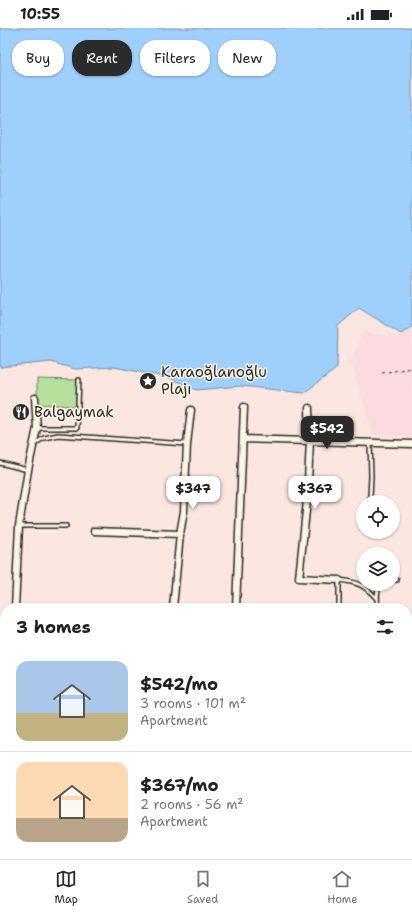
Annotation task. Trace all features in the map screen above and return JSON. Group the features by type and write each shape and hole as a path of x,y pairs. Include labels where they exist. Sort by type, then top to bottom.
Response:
{"street":[{"path":"15,603 19,526 28,470 37,428 35,398"},
{"path":"236,603 244,407"},
{"path":"309,408 310,441 307,501 299,578 339,580"},
{"path":"173,603 180,534 184,511 187,444 191,410"},
{"path":"243,439 412,444"},
{"path":"94,531 180,534"}],"lane":[{"path":"37,428 77,428 79,380"},
{"path":"34,444 44,438 58,435 187,444"},
{"path":"370,442 370,495"},
{"path":"0,463 28,470"},
{"path":"19,526 66,526"},
{"path":"339,603 339,580 354,582 364,586 377,599"},
{"path":"377,603 378,591"}],"path":[{"path":"382,373 412,368"}],"shaded area":[{"path":"412,330 412,437 373,435 351,361 363,332 394,337 406,334"}],"green space":[{"path":"37,379 77,380 76,406 37,404"}],"water":[{"path":"0,28 412,28 412,327 401,334 359,308 338,326 337,368 304,393 241,386 196,390 170,378 114,367 75,369 51,362 0,367"}],"place":[{"name":"Karaoğlanoğlu Plajı","path":"148,381"},
{"name":"Balgaymak","path":"21,412"}]}
